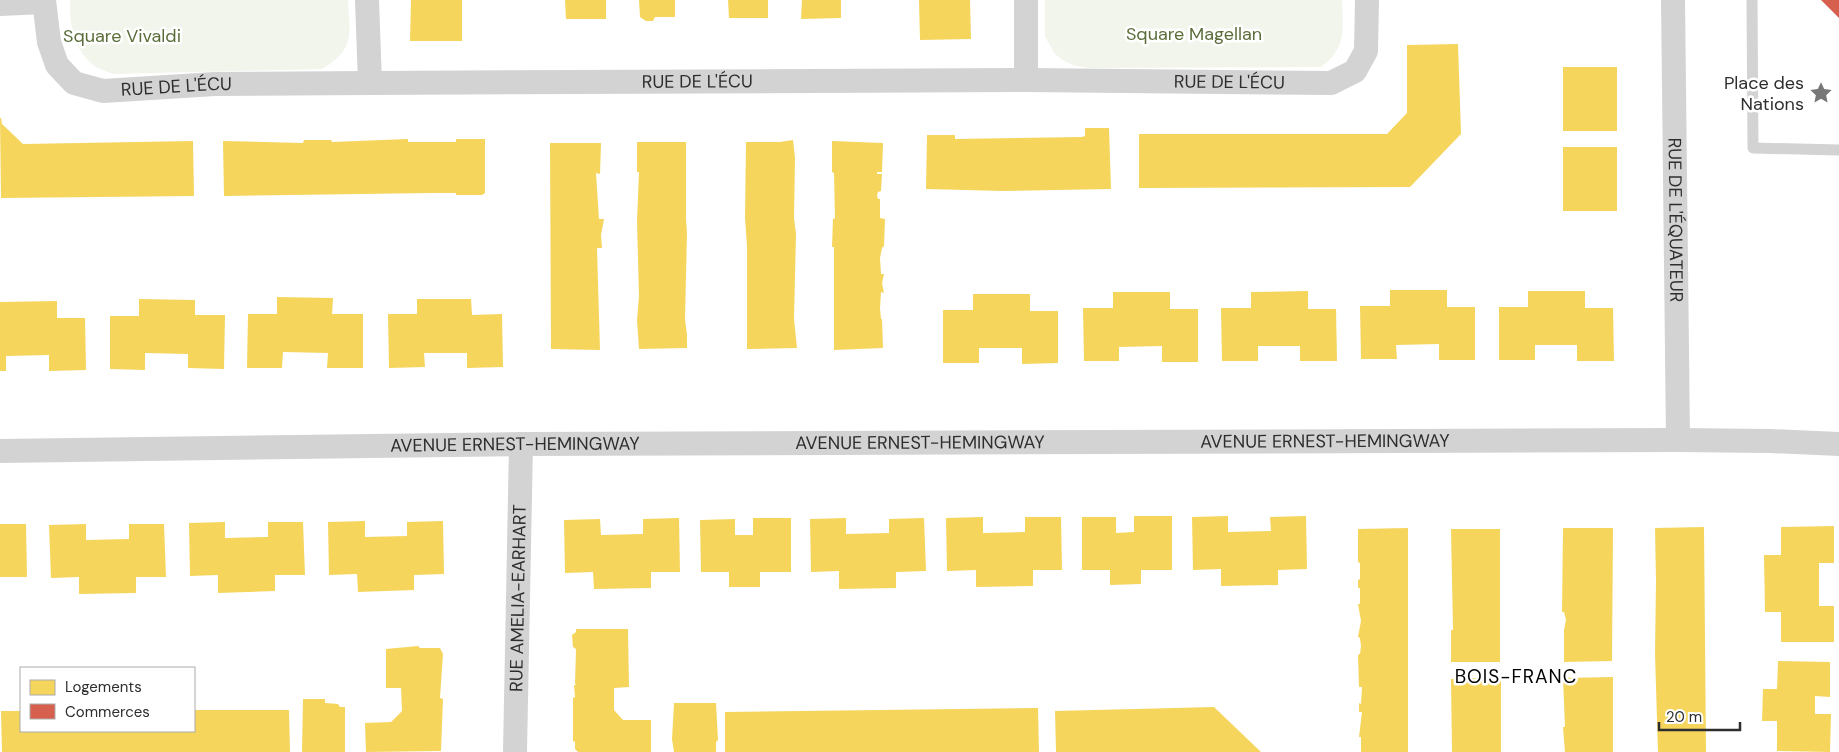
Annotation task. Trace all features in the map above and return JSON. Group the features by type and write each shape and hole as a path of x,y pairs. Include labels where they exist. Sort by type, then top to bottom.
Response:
{"street":[{"path":"367,0 370,83"},
{"path":"1026,0 1026,80"},
{"name":"RUE DE L'ÉCU","path":"0,4 44,1 49,42 57,65 74,83 103,91 215,84 1026,80 1331,83 1355,71 1366,51 1368,0"},
{"name":"RUE DE L'ÉQUATEUR","path":"1673,0 1678,440"},
{"name":"AVENUE ERNEST-HEMINGWAY","path":"0,451 521,444 1678,440 1780,441 1839,444"},
{"name":"RUE AMELIA-EARHART","path":"515,752 521,444"}],"lane":[{"path":"1752,0 1754,148 1839,150"}],"green space":[{"name":"Square Vivaldi","path":"70,0 348,0 348,40 340,55 322,69 113,74 94,66 80,50 72,26"},
{"name":"Square Magellan","path":"1045,0 1342,0 1343,29 1342,37 1335,53 1321,67 1089,68 1076,66 1064,61 1055,54 1045,37"}],"building: Logements":[{"path":"411,0 462,0 462,41 410,41"},
{"path":"565,0 606,0 606,19 566,19"},
{"path":"639,0 675,0 675,17 655,17 653,21 646,21 640,17"},
{"path":"728,0 768,0 768,18 729,18"},
{"path":"802,0 841,0 841,18 801,19"},
{"path":"919,0 970,0 971,39 920,40"},
{"path":"1458,44 1461,134 1410,187 1139,188 1139,134 1387,134 1407,113 1407,45"},
{"path":"1563,67 1617,67 1617,131 1563,131"},
{"path":"0,118 2,124 23,144 193,141 194,196 1,198"},
{"path":"1085,128 1109,128 1111,189 1004,191 926,189 927,135 955,135 955,139 1082,137 1085,136"},
{"path":"408,139 408,142 456,142 456,139 485,139 485,193 482,195 431,193 224,196 223,141 303,143 304,140 331,140 332,142"},
{"path":"793,140 796,234 794,319 797,348 747,349 746,142"},
{"path":"832,141 883,143 882,172 877,172 877,174 882,174 881,191 877,195 878,199 880,199 880,218 885,219 884,246 880,258 881,274 884,274 882,283 884,293 881,292 880,308 883,348 834,350 834,247 832,247 833,218 835,219"},
{"path":"637,142 686,142 687,233 685,319 687,348 639,349 637,320 639,296 637,221 639,172 637,172"},
{"path":"550,143 601,143 600,174 596,173 599,219 604,219 601,235 602,248 597,248 600,350 551,349"},
{"path":"1563,147 1617,147 1617,211 1563,211"},
{"path":"1390,290 1447,290 1447,307 1475,307 1475,360 1439,360 1439,344 1396,345 1397,359 1361,359 1360,306 1390,306"},
{"path":"1308,291 1308,309 1336,309 1337,361 1300,361 1300,346 1258,346 1258,361 1222,361 1221,308 1251,308 1251,292"},
{"path":"1528,291 1585,291 1585,308 1613,308 1614,361 1577,361 1577,345 1535,345 1535,360 1499,360 1499,307 1528,307"},
{"path":"1113,292 1170,292 1170,309 1198,309 1198,362 1162,362 1162,346 1119,347 1119,361 1084,361 1083,308 1113,308"},
{"path":"973,294 1030,294 1030,311 1058,311 1058,363 1022,364 1022,348 979,348 979,363 943,363 943,310 973,310"},
{"path":"277,297 333,298 332,314 363,314 363,368 327,368 328,353 283,352 282,368 247,368 248,314 277,314"},
{"path":"139,299 195,300 195,315 225,315 224,369 188,368 188,354 145,353 145,370 110,369 110,316 139,316"},
{"path":"417,299 471,299 472,315 502,314 503,367 467,368 467,353 424,353 425,367 389,368 388,314 417,314"},
{"path":"57,301 57,318 85,318 86,370 49,371 49,355 6,356 6,371 0,371 0,302"},
{"path":"1134,516 1172,516 1172,570 1141,570 1141,584 1110,585 1110,570 1082,570 1082,517 1116,517 1116,533 1134,532"},
{"path":"1228,516 1228,532 1271,531 1270,517 1306,516 1307,569 1278,570 1278,585 1221,586 1221,569 1193,570 1192,517"},
{"path":"983,517 983,533 1025,532 1025,517 1061,517 1062,570 1033,570 1033,586 976,587 976,570 947,571 946,518"},
{"path":"679,518 680,572 651,572 651,588 594,589 593,572 565,573 564,520 600,519 601,535 643,534 643,519"},
{"path":"753,518 791,518 791,572 760,572 760,587 729,587 729,572 701,572 700,520 735,519 735,535 753,535"},
{"path":"846,518 846,534 889,533 889,519 924,518 926,571 896,572 896,588 839,589 839,571 811,572 810,519"},
{"path":"365,521 365,537 407,536 407,522 443,521 444,574 414,575 414,590 358,592 357,574 329,575 328,522"},
{"path":"225,522 225,538 268,537 268,522 303,522 305,575 275,575 275,591 218,593 218,575 190,576 189,523"},
{"path":"0,524 26,524 27,577 0,577"},
{"path":"86,524 86,540 129,539 129,524 164,524 166,577 136,577 136,593 79,594 79,577 51,578 49,525"},
{"path":"1834,526 1834,563 1819,563 1819,606 1834,606 1834,642 1781,642 1781,612 1765,612 1764,555 1781,555 1781,527"},
{"path":"1704,527 1706,752 1658,752 1655,654 1655,528"},
{"path":"1408,528 1408,752 1361,752 1361,737 1359,737 1362,712 1359,712 1359,703 1361,704 1362,687 1359,687 1358,656 1361,646 1360,638 1358,637 1361,621 1358,604 1360,604 1358,580 1360,579 1360,563 1358,562 1358,529"},
{"path":"1563,528 1613,528 1612,661 1564,662 1564,630 1566,620 1564,612 1562,612"},
{"path":"1451,529 1500,529 1500,662 1451,662 1451,630 1453,630"},
{"path":"576,629 628,629 629,687 614,688 614,710 623,720 651,720 651,752 578,752 575,749 575,742 573,741 573,698 575,697 574,685 577,685 575,684 576,649 573,647 572,635 576,632"},
{"path":"418,646 420,648 440,648 443,654 440,698 443,699 441,751 366,752 365,723 391,722 402,711 401,688 386,688 386,649"},
{"path":"1778,661 1830,662 1830,697 1815,696 1815,714 1831,714 1830,752 1777,751 1777,721 1762,721 1763,689 1777,689"},
{"path":"1501,677 1501,752 1452,752 1451,679"},
{"path":"1613,677 1613,752 1565,752 1563,678"},
{"path":"303,699 325,699 325,703 338,704 340,707 345,707 345,752 302,752"},
{"path":"674,703 716,703 718,740 716,742 716,752 674,752 672,739"},
{"path":"1214,707 1261,752 1056,752 1055,711"},
{"path":"1038,708 1039,752 725,752 725,712"},
{"path":"195,710 289,710 290,752 2,752 1,711 20,711 20,732 195,732"}],"building: Commerces":[{"path":"1821,0 1839,0 1839,18"}],"place":[{"name":"Place des Nations","path":"1821,93"}],"district":[{"name":"BOIS-FRANC","path":"1516,676"}]}
